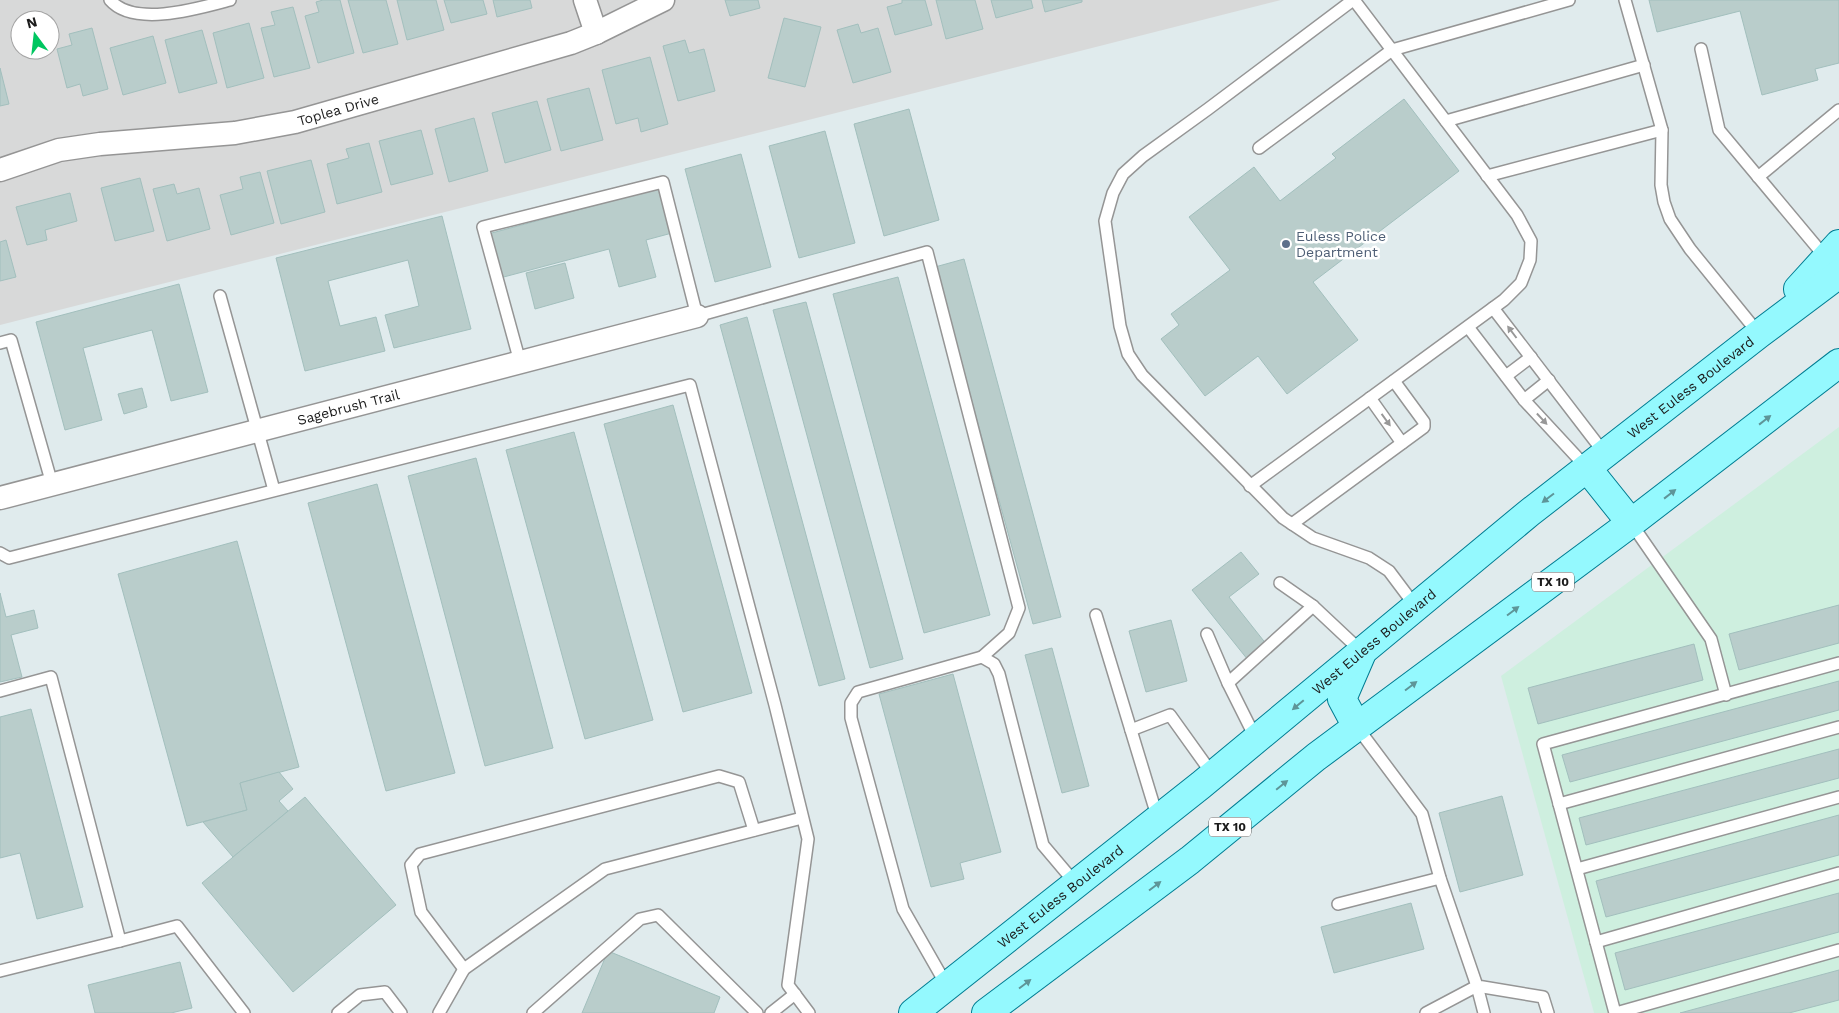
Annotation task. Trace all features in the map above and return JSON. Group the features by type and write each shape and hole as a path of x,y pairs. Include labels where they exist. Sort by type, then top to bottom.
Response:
{"main road":[{"name":"West Euless Boulevard","path":"912,1013 1213,775 1528,513 1759,334 1835,259"},
{"name":"TX 10","path":"986,1013 1190,860 1316,757 1834,371"},
{"path":"1596,461 1631,524"},
{"path":"1357,726 1342,699 1362,652"}],"street":[{"path":"585,0 596,33"},
{"name":"Toplea Drive","path":"0,170 59,150 100,144 235,133 295,122 571,43 596,33 663,0"},
{"name":"Sagebrush Trail","path":"0,498 697,316"}],"lane":[{"path":"110,0 121,9 140,14 160,15 230,0"},
{"path":"1250,486 1493,308 1522,283 1530,260 1531,241 1517,216 1354,0 1143,156 1122,174 1113,193 1105,221 1120,326 1128,354 1142,375 1250,486 1283,518 1313,538 1369,558 1389,570 1416,607"},
{"path":"1259,148 1392,50 1569,0"},
{"path":"1625,0 1662,130 1661,185 1670,219 1690,249 1759,334"},
{"path":"1702,49 1719,130 1758,177 1835,259"},
{"path":"1446,121 1644,65"},
{"path":"1758,177 1839,110"},
{"path":"1487,176 1662,130"},
{"path":"520,362 484,226 663,182 697,316 927,252 1019,608 1010,633 982,657 858,692 851,704 852,718 903,909 947,986"},
{"path":"220,296 256,431 274,490"},
{"path":"1493,308 1549,380 1596,461"},
{"path":"1468,326 1524,400 1596,461"},
{"path":"0,343 12,340 52,484"},
{"path":"1506,376 1531,357"},
{"path":"1524,400 1549,380"},
{"path":"1292,524 1424,427 1424,422 1394,381"},
{"path":"0,554 9,558 690,385 775,705 808,840 788,986 809,1013"},
{"path":"1370,398 1402,442"},
{"path":"1631,524 1711,639 1726,695"},
{"path":"1280,583 1313,606 1362,652"},
{"path":"1228,683 1313,606"},
{"path":"1096,615 1158,819"},
{"path":"1207,634 1228,683 1256,739"},
{"path":"982,657 994,664 999,674 1043,845 1076,884"},
{"path":"1839,663 1543,744 1615,1013 1839,950"},
{"path":"0,691 51,677 120,941"},
{"path":"1131,730 1170,715 1213,775"},
{"path":"1357,726 1422,814 1440,878 1477,986 1484,1013"},
{"path":"1559,804 1839,727"},
{"path":"464,969 421,912 410,865 420,854 719,776 739,782 754,830"},
{"path":"1576,868 1839,797"},
{"path":"439,1013 464,969 606,870 802,818"},
{"path":"1596,942 1839,873"},
{"path":"1338,904 1440,878"},
{"path":"533,1013 640,919 658,915 757,1013"},
{"path":"0,971 177,926 244,1013"},
{"path":"1426,1013 1477,986 1543,997 1548,1013"},
{"path":"338,1013 360,995 385,992 401,1013"},
{"path":"771,1013 795,994"}],"shaded area":[{"path":"0,0 1281,0 0,325"},
{"path":"1839,427 1839,1013 1594,1013 1501,676"}],"building":[{"path":"340,0 354,53 318,63 305,16 319,12 316,2"},
{"path":"348,0 386,0 398,44 363,53"},
{"path":"397,0 436,0 444,30 407,40"},
{"path":"444,0 483,0 487,14 451,23"},
{"path":"493,0 530,0 532,8 497,17"},
{"path":"725,0 758,0 760,8 730,16"},
{"path":"902,0 925,0 932,25 895,35 887,7 902,3"},
{"path":"936,0 975,0 983,29 946,39"},
{"path":"991,0 1031,0 1033,8 996,18"},
{"path":"1042,0 1082,0 1082,2 1045,12"},
{"path":"1649,0 1839,0 1839,63 1815,69 1818,80 1762,95 1740,11 1657,32"},
{"path":"293,7 310,68 274,77 261,28 275,25 271,12"},
{"path":"784,18 821,27 805,87 768,78"},
{"path":"249,23 264,78 227,88 213,33"},
{"path":"858,24 861,33 878,28 891,72 853,83 837,30"},
{"path":"92,28 108,89 83,96 80,84 67,88 60,60 60,48 72,45 69,34"},
{"path":"202,30 217,83 179,93 165,40"},
{"path":"153,36 166,83 123,95 110,48"},
{"path":"685,40 689,53 704,49 715,91 678,101 663,46"},
{"path":"650,57 668,124 641,132 638,118 616,124 602,70"},
{"path":"0,68 9,104 0,106"},
{"path":"589,88 603,140 561,151 547,99"},
{"name":"Euless Police Department","path":"1404,99 1459,171 1313,282 1358,340 1287,394 1258,356 1205,396 1161,339 1179,325 1171,314 1230,270 1189,217 1254,167 1280,201 1336,158 1332,154"},
{"path":"537,101 551,150 505,163 492,113"},
{"path":"909,109 939,220 884,236 854,124"},
{"path":"474,118 488,171 449,182 435,129"},
{"path":"421,130 433,174 391,185 379,141"},
{"path":"825,131 855,243 799,258 769,146"},
{"path":"369,143 382,192 337,204 327,164 349,158 346,149"},
{"path":"741,154 771,267 715,282 685,169"},
{"path":"311,160 325,212 281,224 267,171"},
{"path":"260,172 274,223 231,235 220,195 243,189 240,177"},
{"path":"140,178 154,231 115,241 101,188"},
{"path":"174,184 177,194 199,188 210,229 167,241 153,189"},
{"path":"660,188 672,233 646,240 656,277 619,287 609,249 500,278 488,234"},
{"path":"70,193 77,221 45,230 47,240 27,245 16,207"},
{"path":"442,216 471,329 394,348 385,315 419,306 408,260 328,281 340,326 376,317 385,351 305,371 276,258"},
{"path":"6,240 16,277 0,281 0,242"},
{"path":"964,259 1061,617 1033,624 935,267"},
{"path":"565,263 574,298 535,309 526,273"},
{"path":"898,277 990,615 924,633 833,294"},
{"path":"179,284 208,392 171,401 152,330 83,348 102,420 65,430 36,322"},
{"path":"806,302 903,659 870,668 773,310"},
{"path":"747,317 845,679 819,686 720,325"},
{"path":"142,388 147,407 124,414 118,394"},
{"path":"673,405 752,693 683,712 604,424"},
{"path":"574,432 653,720 585,739 506,450"},
{"path":"476,458 553,748 485,766 408,476"},
{"path":"377,484 455,773 386,791 308,503"},
{"path":"237,541 299,767 240,783 247,810 187,826 118,574"},
{"path":"1241,552 1259,574 1229,597 1267,645 1248,660 1192,590"},
{"path":"0,593 6,617 34,610 38,628 11,635 22,677 0,682"},
{"path":"1839,605 1839,643 1739,670 1729,634"},
{"path":"1171,620 1187,681 1146,692 1129,631"},
{"path":"1694,644 1703,680 1538,724 1528,688"},
{"path":"1052,648 1089,786 1062,793 1025,655"},
{"path":"953,674 1001,852 960,863 964,879 931,887 879,694"},
{"path":"1839,681 1839,710 1570,782 1562,755"},
{"path":"31,709 83,907 37,919 20,853 0,858 0,717"},
{"path":"1839,749 1839,778 1586,845 1579,818"},
{"path":"279,772 293,789 279,801 288,811 233,857 203,822 247,810 240,783"},
{"path":"1502,796 1523,875 1460,892 1439,813"},
{"path":"305,797 396,905 293,992 202,883"},
{"path":"1839,815 1839,855 1606,917 1596,881"},
{"path":"1839,893 1839,932 1625,990 1615,953"},
{"path":"1411,903 1424,949 1334,973 1321,927"},
{"path":"608,951 720,997 714,1013 582,1013"},
{"path":"180,962 192,1008 171,1013 95,1013 88,985"},
{"path":"1839,970 1839,1000 1789,1013 1680,1013"}],"place":[{"name":"Euless Police Department","path":"1286,244"}]}
